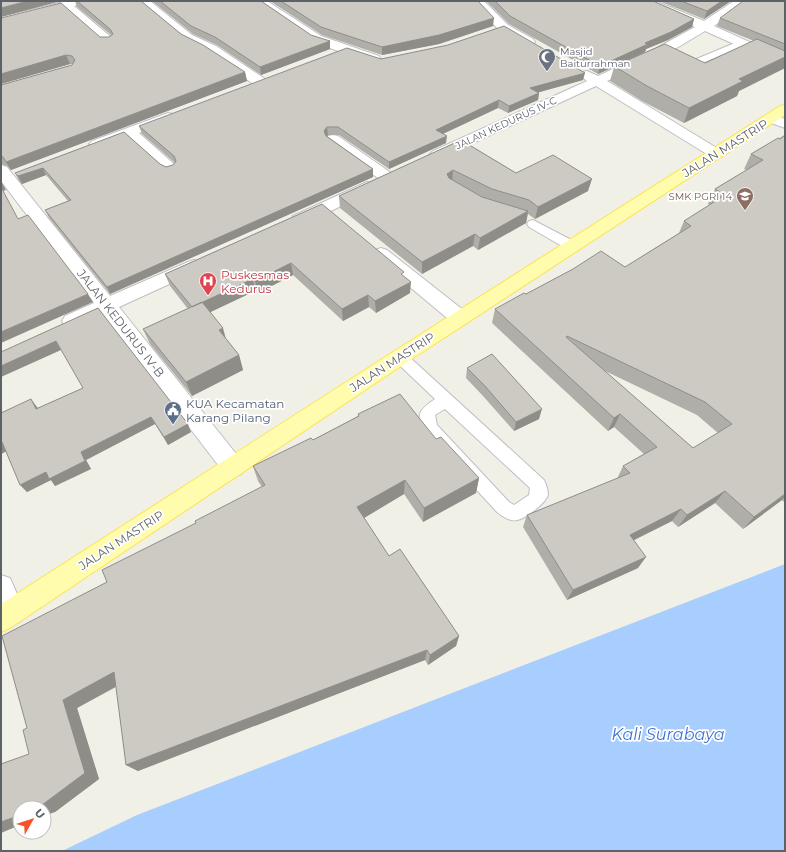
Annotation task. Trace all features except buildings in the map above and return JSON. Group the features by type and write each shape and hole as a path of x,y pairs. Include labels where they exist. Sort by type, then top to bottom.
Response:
{"main road":[{"name":"JALAN MASTRIP","path":"7,616 400,357 715,153 780,117"}],"street":[{"path":"1,20 20,17 80,1"},
{"path":"144,1 150,8 188,38 211,49 260,82"},
{"path":"259,1 317,39 378,60 386,61"},
{"path":"478,1 504,28 539,48"},
{"path":"645,1 705,26 785,63"},
{"name":"JALAN KEDURUS IV-C","path":"423,161 660,52 705,26 742,1"},
{"path":"66,5 108,41"},
{"path":"7,9 20,17"},
{"path":"490,32 504,28"},
{"path":"325,57 347,49"},
{"path":"579,70 715,153"},
{"path":"246,88 274,77"},
{"path":"87,148 180,113"},
{"path":"129,132 169,168"},
{"path":"285,226 331,212 395,174 333,139"},
{"name":"JALAN KEDURUS IV-B","path":"10,174 107,305 233,467"},
{"path":"368,242 460,318"},
{"path":"57,328 206,261"},
{"path":"1,587 7,616"}],"lane":[{"path":"697,62 742,43"},
{"path":"533,224 572,246"},
{"path":"400,357 538,485 539,495 535,500 516,513 510,512 503,507 430,428 427,419 428,412 446,400"}],"water":[{"name":"Kali Surabaya","path":"785,564 785,851 62,851 137,815"}],"place":[{"name":"Masjid Baiturrahman","path":"547,72"},
{"name":"SMK PGRI 14","path":"745,211"},
{"name":"Puskesmas Kedurus","path":"208,296"},
{"name":"KUA Kecamatan Karang Pilang","path":"173,425"}]}
